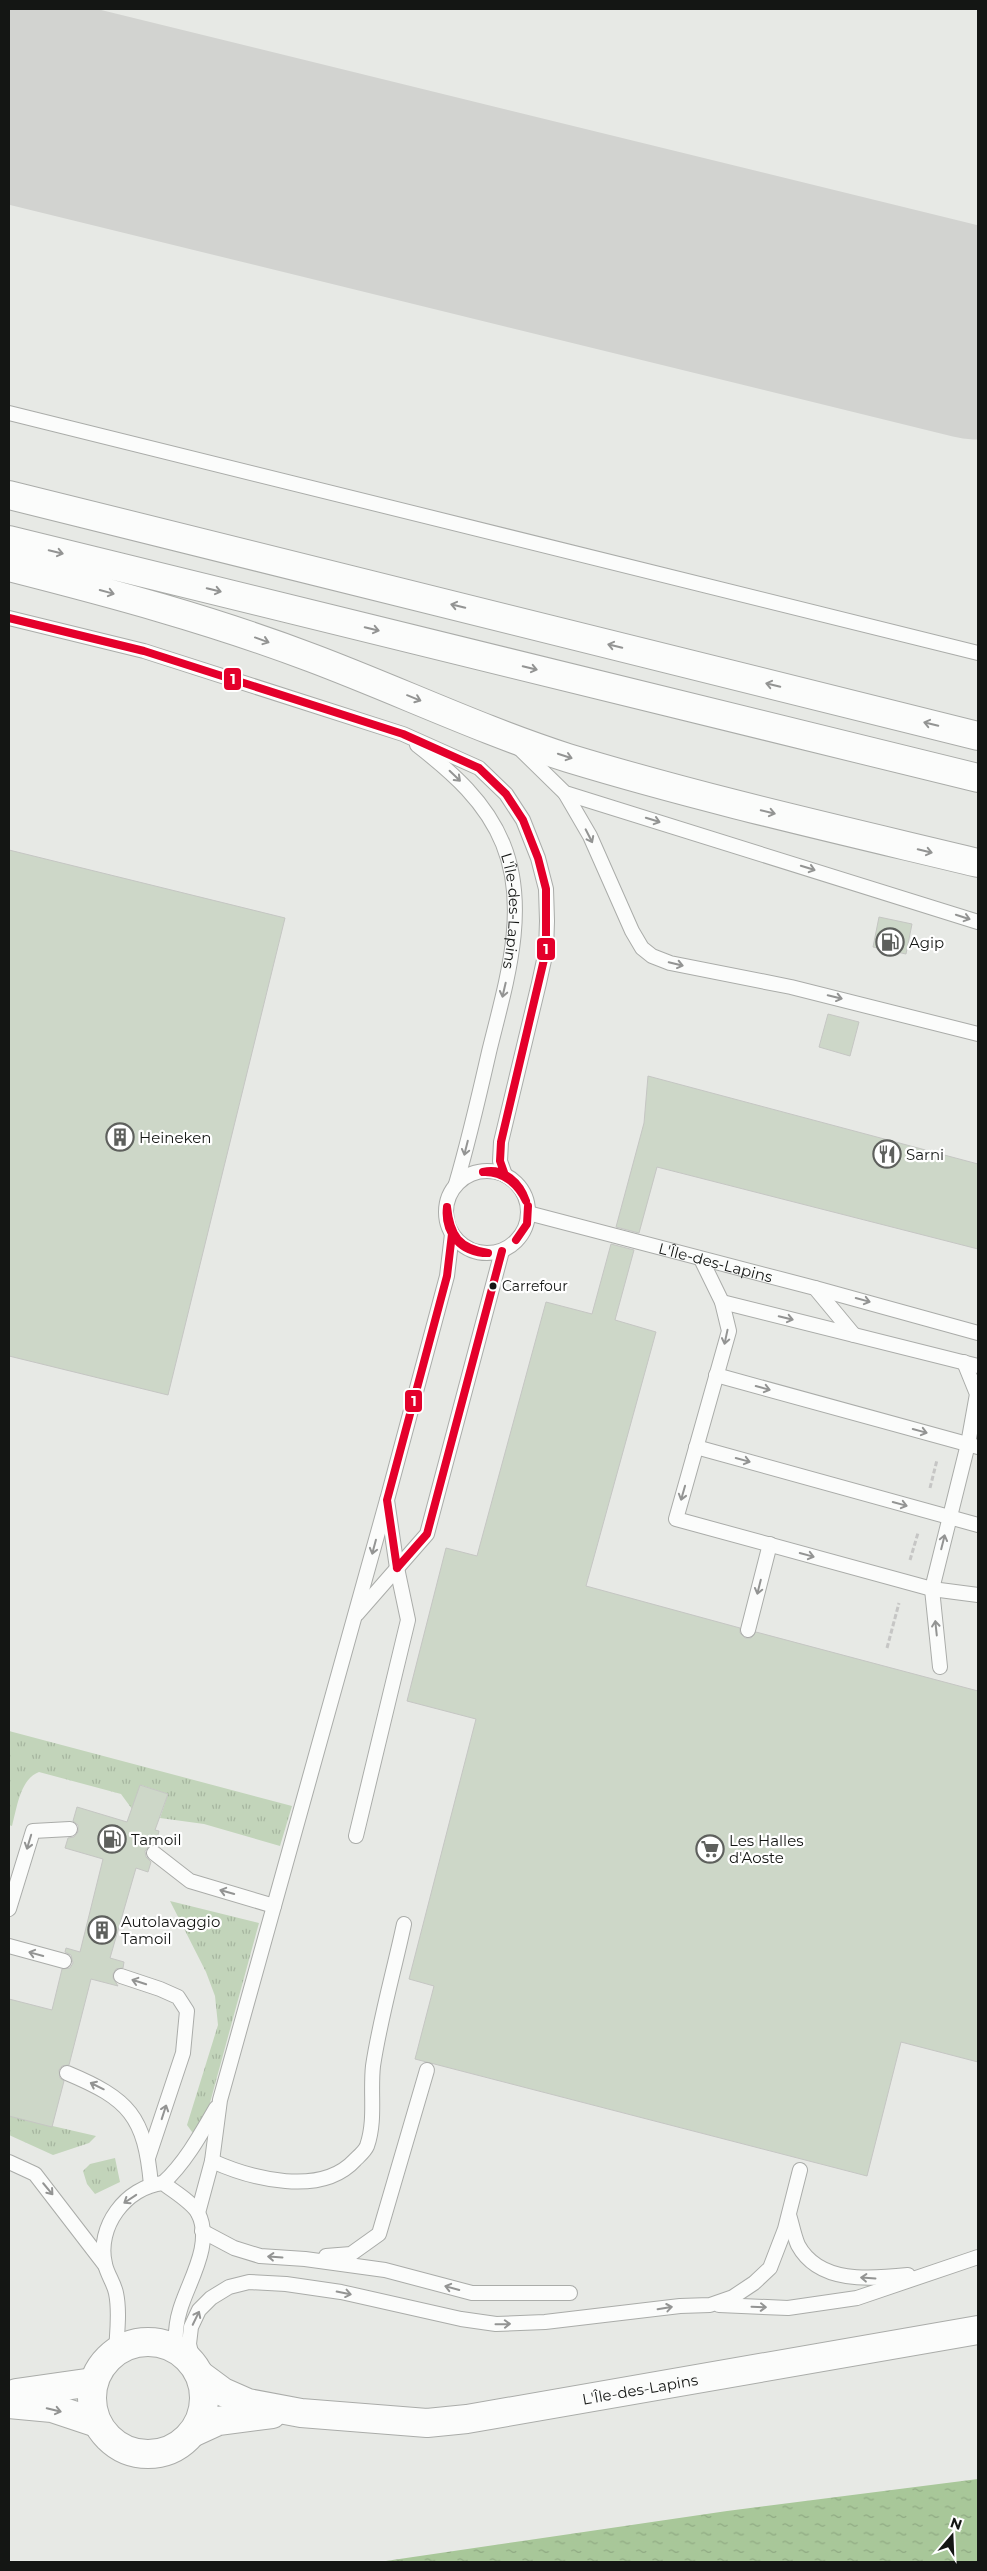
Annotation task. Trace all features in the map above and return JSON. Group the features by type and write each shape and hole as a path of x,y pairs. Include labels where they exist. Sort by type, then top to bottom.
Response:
{"main road":[{"path":"9,495 978,736"},
{"path":"9,540 978,778"},
{"path":"9,567 144,602 229,628 411,696 509,738 568,758 720,800 978,863"},
{"name":"L'Île-des-Lapins","path":"301,2413 244,2417 218,2422 194,2432 185,2441 169,2450 140,2454 117,2445 98,2423 91,2399 93,2382 99,2368 116,2351 134,2343 145,2341 160,2342 190,2363 223,2392 248,2403 301,2413 427,2423 467,2418 978,2330"},
{"path":"190,2363 204,2387 204,2404 201,2419 194,2432"},
{"path":"9,2393 93,2382"},
{"path":"9,2404 52,2408 98,2423"}],"lane":[{"path":"9,413 978,653"},
{"name":"L'Île-des-Lapins","path":"9,618 144,651 403,734 478,768 506,794 523,820 546,889 546,951 501,1142 500,1161 505,1175"},
{"name":"L'Île-des-Lapins","path":"403,734 453,773 473,795 503,844 512,874 514,896 511,955 456,1184 449,1196 446,1209 446,1222 452,1234"},
{"path":"509,738 565,793 590,836 632,931 642,948 652,956 670,963 791,987 978,1034"},
{"path":"565,793 978,922"},
{"path":"452,1234 459,1243 480,1253 502,1251 521,1236 527,1225 528,1213 522,1190 505,1175 492,1171 479,1171 466,1176 456,1184"},
{"name":"L'Île-des-Lapins","path":"528,1213 816,1288 978,1333"},
{"path":"190,2363 175,2330 201,2249 202,2231 198,2213 212,2161 220,2100 355,1616 447,1276 452,1234"},
{"path":"355,1616 427,1534 502,1251"},
{"path":"701,1259 722,1302 729,1331 676,1519 932,1589 978,1595"},
{"path":"816,1288 854,1334"},
{"path":"722,1302 978,1366"},
{"path":"940,1667 932,1589 950,1518 973,1446 977,1394 964,1362"},
{"path":"716,1375 973,1446"},
{"path":"696,1447 978,1525"},
{"path":"356,1836 408,1620 386,1500"},
{"path":"748,1630 770,1544"},
{"path":"9,1909 33,1831 70,1829"},
{"path":"154,1853 190,1881 274,1906"},
{"path":"212,2161 242,2174 280,2180 323,2180 345,2171 366,2148 372,2121 373,2067 404,1924"},
{"path":"9,1946 64,1961"},
{"path":"121,1976 178,1997 187,2011 183,2053 148,2158"},
{"path":"305,2259 351,2254 379,2234 427,2070"},
{"path":"67,2073 100,2087 119,2099 140,2128 157,2184 198,2213"},
{"path":"105,2264 104,2240 113,2214 120,2206 171,2175 202,2131 220,2100"},
{"path":"9,2162 35,2174 105,2264 116,2293 116,2351"},
{"path":"710,2305 733,2297 754,2283 770,2268 789,2214 800,2170"},
{"path":"789,2214 798,2244 816,2267 842,2276 877,2278 933,2272"},
{"path":"202,2231 234,2248 260,2256 305,2259 385,2270 472,2293 570,2293"},
{"path":"190,2363 189,2344 191,2327 199,2310 211,2298 229,2287 249,2282 286,2284 341,2292 461,2319 496,2324 545,2322 680,2306 710,2305 788,2308 857,2298 978,2257"}],"path":[{"path":"887,1648 944,1437"}],"green space":[{"path":"9,1731 292,1806 280,1846 204,1824 160,1818 168,1794 141,1785 132,1809 121,1794 39,1772 27,1781 23,1787 12,1826 9,1825"},
{"path":"170,1901 259,1923 205,2121 195,2136 187,2125 218,2025 215,1996 206,1972"},
{"path":"9,2116 96,2136 89,2143 53,2155 9,2135"},
{"path":"115,2158 120,2182 95,2194 87,2184 83,2171 90,2164"}],"water":[{"path":"978,2479 978,2562 379,2562 727,2511"}],"building":[{"name":"Heineken","path":"9,850 285,918 168,1395 9,1356"},
{"path":"879,917 912,924 906,954 873,947"},
{"path":"828,1014 859,1022 850,1056 819,1047"},
{"path":"648,1076 978,1164 978,1249 657,1167 639,1233 616,1227 644,1123"},
{"name":"Les Halles d'Aoste","path":"611,1244 634,1250 615,1320 656,1332 586,1586 740,1628 740,1633 745,1638 751,1638 756,1632 978,1691 978,2062 901,2042 867,2176 415,2059 434,1986 409,1979 476,1719 407,1701 446,1548 477,1556 546,1302 592,1314"},
{"path":"140,1785 168,1794 155,1830 159,1831 156,1844 150,1845 145,1851 146,1857 151,1862 148,1872 136,1868 110,1958 124,1962 123,1968 116,1969 113,1974 113,1978 118,1986 91,1979 69,2065 62,2066 59,2070 60,2078 64,2081 52,2127 9,2116 9,1999 52,2010 62,1969 70,1968 73,1963 71,1955 65,1952 66,1948 80,1952 103,1859 65,1848 68,1838 74,1837 78,1832 78,1825 73,1821 77,1807 127,1822"}],"taxiway":[{"path":"858,305 949,296 978,279"}],"runway":[{"path":"9,96 978,334"}],"transit line":[{"name":"1","path":"9,618 144,651 403,734 479,768 506,794 523,820 538,858 546,889 546,951 501,1142 500,1161 505,1175"},
{"name":"1","path":"483,1172 498,1172 510,1178 520,1188 526,1201"},
{"name":"1","path":"483,1172 497,1174 509,1180 519,1189 526,1201"},
{"name":"1","path":"516,1240 527,1224 528,1206"},
{"name":"1","path":"447,1207 451,1226 458,1239 470,1248 488,1253"},
{"name":"1","path":"447,1207 448,1225 456,1240 470,1249 488,1253"},
{"name":"1","path":"397,1568 387,1500 447,1276 452,1234"},
{"name":"1","path":"397,1568 427,1534 502,1251"}],"place":[{"name":"Agip","path":"890,942"},
{"name":"Heineken","path":"120,1137"},
{"name":"Sarni","path":"887,1154"},
{"name":"Carrefour","path":"493,1286"},
{"name":"Tamoil","path":"112,1839"},
{"name":"Les Halles d'Aoste","path":"710,1849"},
{"name":"Autolavaggio Tamoil","path":"102,1930"}]}
